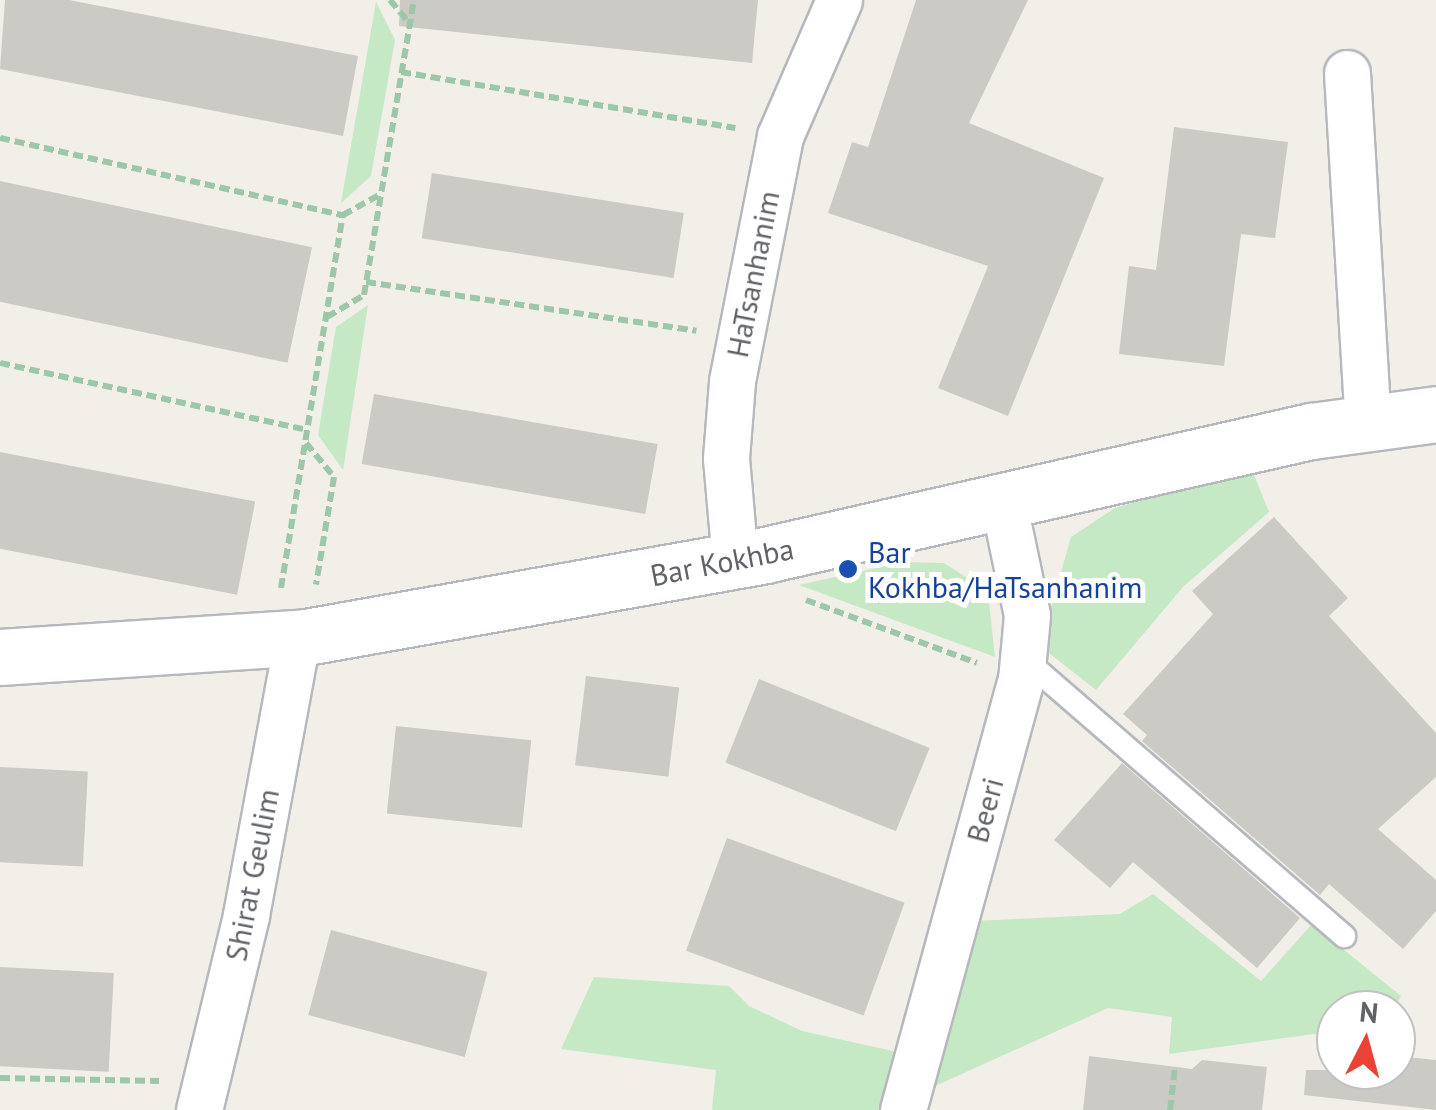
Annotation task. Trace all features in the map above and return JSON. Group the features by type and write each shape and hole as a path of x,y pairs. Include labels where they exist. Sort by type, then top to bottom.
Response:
{"street":[{"name":"HaTsanhanim","path":"750,558 726,458 741,338 780,136 839,0"},
{"path":"1347,73 1368,422"},
{"name":"Bar Kokhba","path":"0,657 292,638 750,558 1004,506 1368,422 1436,414"},
{"name":"Beeri","path":"903,1110 1022,669 1027,615 1004,506"},
{"name":"Shirat Geulim","path":"203,1096 292,638"}],"lane":[{"path":"1022,669 1344,936"}],"path":[{"path":"390,0 410,24"},
{"path":"326,317 364,295 414,0"},
{"path":"401,72 780,136"},
{"path":"0,138 344,214 381,194"},
{"path":"292,638 307,430 344,214"},
{"path":"366,282 741,338"},
{"path":"0,363 307,430"},
{"path":"292,638 334,477 306,442"},
{"path":"750,558 767,585 1022,669"},
{"path":"1170,1110 1175,1067"},
{"path":"0,1078 203,1096"}],"green space":[{"path":"376,2 395,40 371,176 341,203"},
{"path":"368,305 343,470 318,435 336,327"},
{"path":"1252,470 1269,512 1183,587 1096,690 1040,646 1071,537 1115,508"},
{"path":"903,562 944,563 975,583 989,602 995,657 799,585"},
{"path":"1153,894 1261,981 1312,924 1394,990 1316,990 1316,1034 1169,1054 1172,1017 1108,1008 924,1091 974,921 1120,914"},
{"path":"594,977 729,986 749,1006 802,1031 902,1053 887,1110 712,1110 716,1070 561,1049"}],"building":[{"path":"5,0 69,0 358,56 343,136 0,69"},
{"path":"400,0 758,0 752,63 399,26"},
{"path":"916,0 1028,0 969,123 1104,178 1008,416 938,388 988,266 828,213 852,142 868,147"},
{"path":"1174,127 1288,142 1275,238 1241,234 1224,366 1119,354 1129,266 1156,270"},
{"path":"432,173 684,213 674,278 422,238"},
{"path":"0,181 312,247 287,363 0,302"},
{"path":"374,394 658,444 645,514 362,464"},
{"path":"0,452 255,502 237,595 0,549"},
{"path":"1274,517 1348,598 1329,616 1436,733 1436,777 1378,829 1436,880 1436,911 1403,949 1329,884 1320,895 1142,741 1147,735 1123,714 1213,614 1192,591"},
{"path":"586,676 679,687 668,777 575,765"},
{"path":"759,679 930,748 896,831 725,762"},
{"path":"396,726 531,740 522,828 387,814"},
{"path":"1122,763 1300,918 1257,968 1133,862 1110,888 1054,840"},
{"path":"0,767 88,772 83,866 0,862"},
{"path":"727,838 905,903 864,1015 686,951"},
{"path":"331,930 487,972 465,1057 308,1015"},
{"path":"0,967 114,973 109,1072 0,1066"},
{"path":"1089,1056 1192,1069 1202,1060 1267,1067 1262,1110 1083,1110"},
{"path":"1416,1058 1436,1060 1436,1110 1304,1095 1306,1070 1316,1070 1316,1090 1416,1090"}],"place":[{"name":"Bar Kokhba/HaTsanhanim","path":"848,569"}]}
